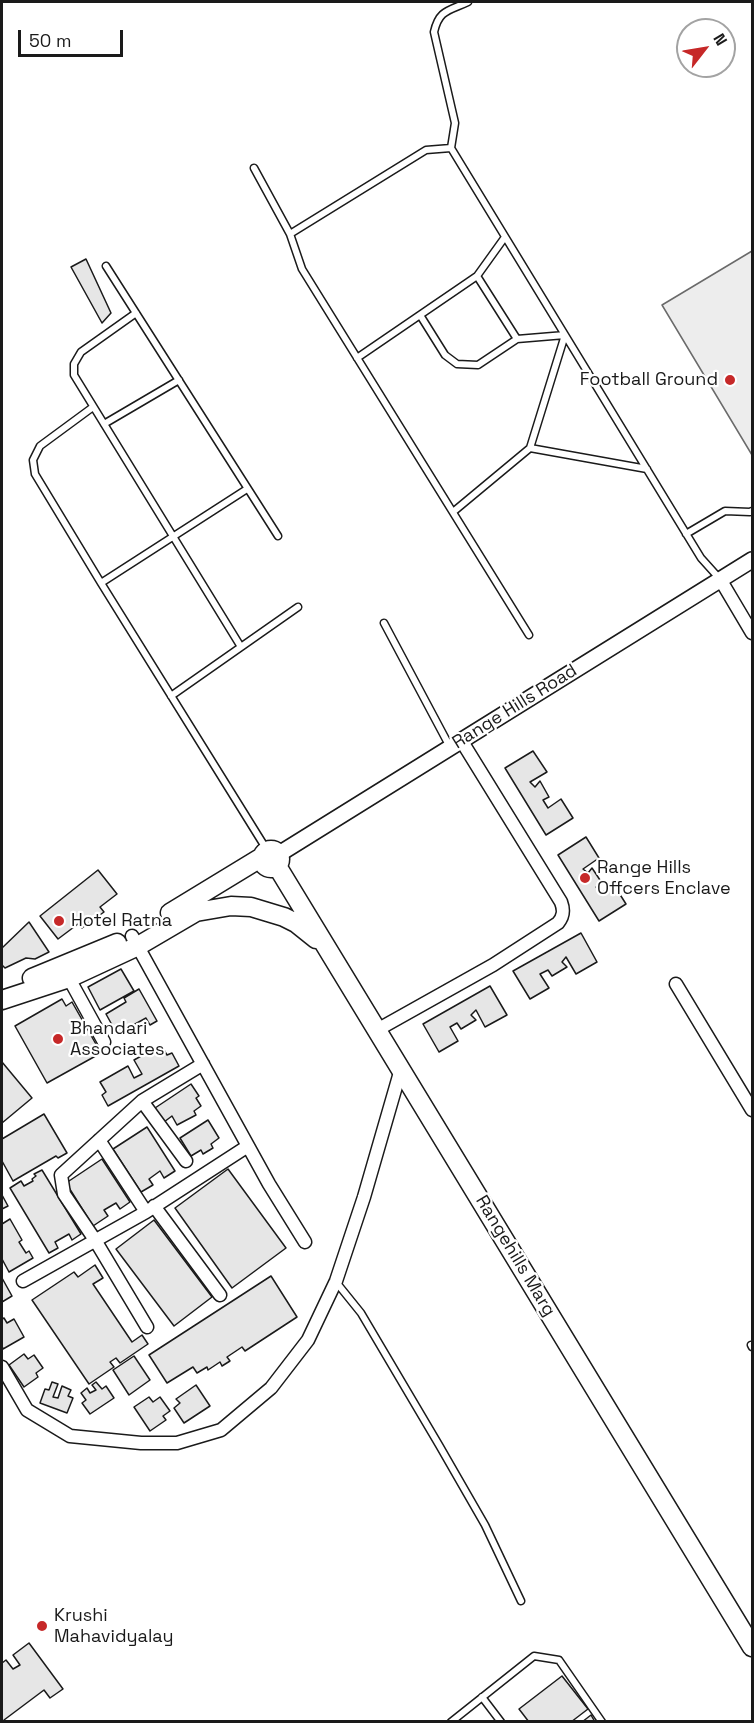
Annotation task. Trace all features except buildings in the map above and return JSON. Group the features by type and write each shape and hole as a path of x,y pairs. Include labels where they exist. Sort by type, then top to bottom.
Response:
{"main road":[{"name":"Range Hills Road","path":"135,941 196,912 270,859"},
{"path":"2,1000 135,941 164,917 270,859"},
{"name":"Rangehills Marg","path":"270,859 327,948 753,1647"},
{"path":"196,912 231,906 251,907 272,912 296,923 327,948"},
{"path":"2,987 39,976 66,972"}],"street":[{"name":"Range Hills Road","path":"270,859 753,560"},
{"path":"720,579 753,633"},
{"path":"377,1030 493,966 558,923 562,918 561,902 456,744"},
{"path":"135,941 269,1184 305,1242"},
{"path":"66,972 104,1042"},
{"path":"676,984 753,1110"},
{"path":"147,1327 95,1240 64,1194 61,1175 142,1101 203,1064"},
{"path":"2,1367 27,1410 70,1436 141,1443 177,1443 221,1430 271,1388 308,1340 336,1281 364,1197 401,1069"},
{"path":"142,1101 186,1161"},
{"path":"99,1140 150,1209 220,1295"},
{"path":"23,1281 150,1209 248,1146"}],"lane":[{"path":"468,2 442,14 437,20 434,33 455,123 451,148 686,534 701,558 720,579"},
{"path":"290,234 426,150 451,148"},
{"path":"254,168 290,234 302,269 529,635"},
{"path":"357,358 477,276 505,237"},
{"path":"106,266 278,536"},
{"path":"477,276 517,339"},
{"path":"136,314 81,352 73,369 74,375 241,647"},
{"path":"420,315 445,355 457,364 478,365 517,339 565,335"},
{"path":"453,512 530,448 565,335"},
{"path":"104,424 179,381"},
{"path":"93,407 40,446 33,460 35,474 270,859"},
{"path":"530,448 647,469"},
{"path":"101,583 247,489"},
{"path":"686,534 725,511 753,511"},
{"path":"171,696 298,607"},
{"path":"384,623 456,744"},
{"path":"336,1281 361,1313 439,1445 485,1525 521,1601"},
{"path":"451,1722 534,1656 559,1660 602,1722"},
{"path":"482,1697 501,1722"}],"shaded area":[{"name":"Football Ground","path":"752,251 752,455 662,305"}],"place":[{"name":"Football Ground","path":"730,380"},
{"name":"Range Hills Offcers Enclave","path":"585,878"},
{"name":"Hotel Ratna","path":"59,921"},
{"name":"Bhandari Associates","path":"58,1039"},
{"name":"Krushi Mahavidyalay","path":"42,1626"}]}
